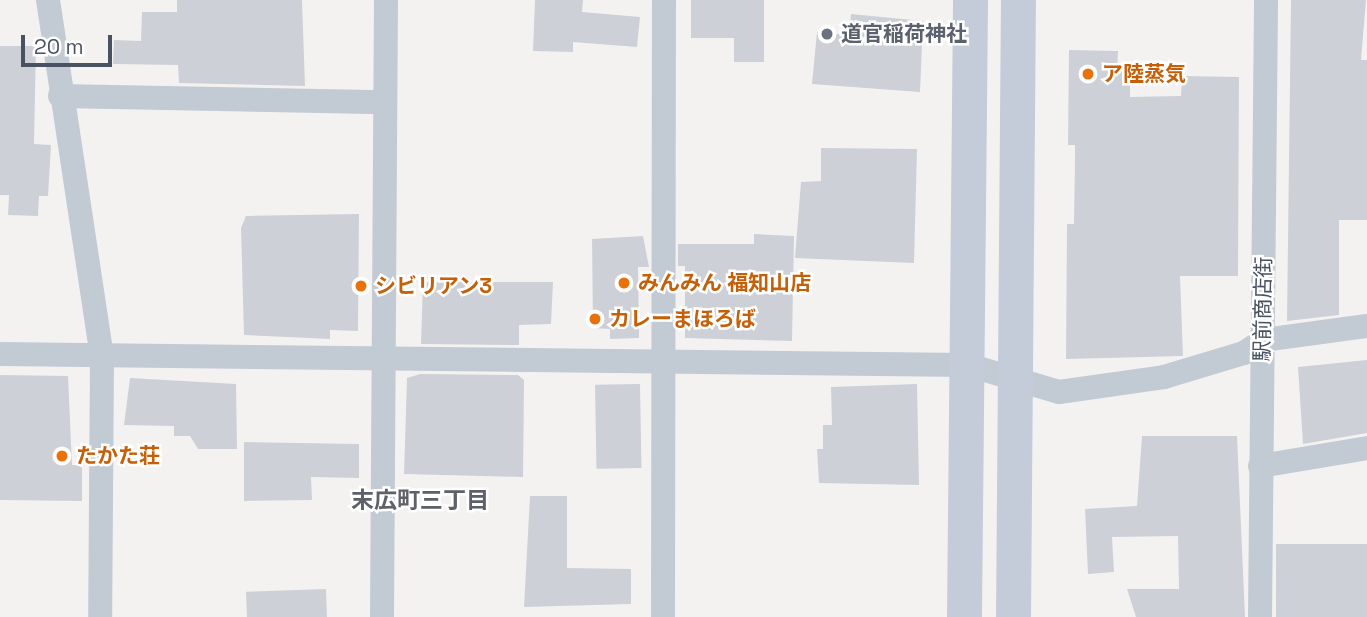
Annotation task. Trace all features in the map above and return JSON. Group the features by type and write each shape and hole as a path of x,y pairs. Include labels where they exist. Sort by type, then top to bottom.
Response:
{"street":[{"path":"48,0 60,96 102,355 100,617"},
{"path":"382,617 386,0"},
{"path":"663,617 664,0"},
{"path":"964,617 971,0"},
{"path":"1013,617 1018,0"},
{"name":"駅前商店街","path":"1260,617 1266,0"},
{"path":"60,96 385,102"},
{"path":"0,354 665,365 968,365 1016,383 1059,392 1164,377 1244,353 1263,340 1367,327"},
{"path":"1260,466 1367,448"}],"building":[{"path":"177,0 302,0 305,86 179,83 178,65 113,64 114,40 141,41 142,12 177,12"},
{"path":"535,0 583,0 582,12 640,17 637,47 573,42 573,52 533,51"},
{"path":"691,0 764,0 764,62 734,62 734,38 691,38"},
{"path":"1291,0 1366,0 1361,60 1367,60 1367,220 1339,220 1339,315 1287,321"},
{"path":"851,14 923,21 920,92 812,84 817,32 849,35"},
{"path":"0,46 36,46 34,144 51,145 48,196 39,196 38,216 8,215 9,195 0,195"},
{"path":"1069,50 1118,51 1117,71 1130,71 1130,97 1181,96 1182,76 1239,77 1238,276 1180,276 1183,356 1066,359 1067,224 1074,224 1075,161 1075,145 1068,145"},
{"path":"821,148 917,149 914,263 795,258 801,182 821,181"},
{"path":"359,214 358,331 330,330 330,339 244,335 241,228 246,216"},
{"path":"754,234 794,236 792,341 685,338 685,266 678,266 678,244 754,244"},
{"path":"643,236 649,267 638,267 639,338 610,339 610,329 593,328 592,239"},
{"path":"423,282 553,282 551,324 519,325 519,345 421,344"},
{"path":"1367,360 1367,433 1303,444 1298,367"},
{"path":"420,374 518,375 524,380 523,477 404,474 407,378"},
{"path":"0,375 68,376 72,465 82,465 82,501 0,500"},
{"path":"130,378 236,384 237,449 198,449 190,436 174,436 174,426 124,425"},
{"path":"640,384 641,468 596,469 595,385"},
{"path":"917,384 919,485 819,483 817,449 823,449 823,425 832,425 831,387"},
{"path":"1142,436 1237,436 1245,617 1136,617 1127,589 1179,589 1178,536 1112,537 1114,572 1088,574 1085,509 1137,506"},
{"path":"244,442 359,444 359,478 311,477 312,500 244,501"},
{"path":"530,496 567,496 567,568 631,569 631,604 524,607"},
{"path":"1276,544 1367,544 1367,617 1276,617"},
{"path":"326,589 327,617 247,617 246,592"}],"place":[{"name":"道官稲荷神社","path":"827,34"},
{"name":"ア陸蒸気","path":"1088,74"},
{"name":"みんみん 福知山店","path":"624,283"},
{"name":"シビリアン3","path":"361,286"},
{"name":"カレーまほろば","path":"595,319"},
{"name":"たかた荘","path":"62,456"}],"district":[{"name":"末広町三丁目","path":"420,500"}]}
